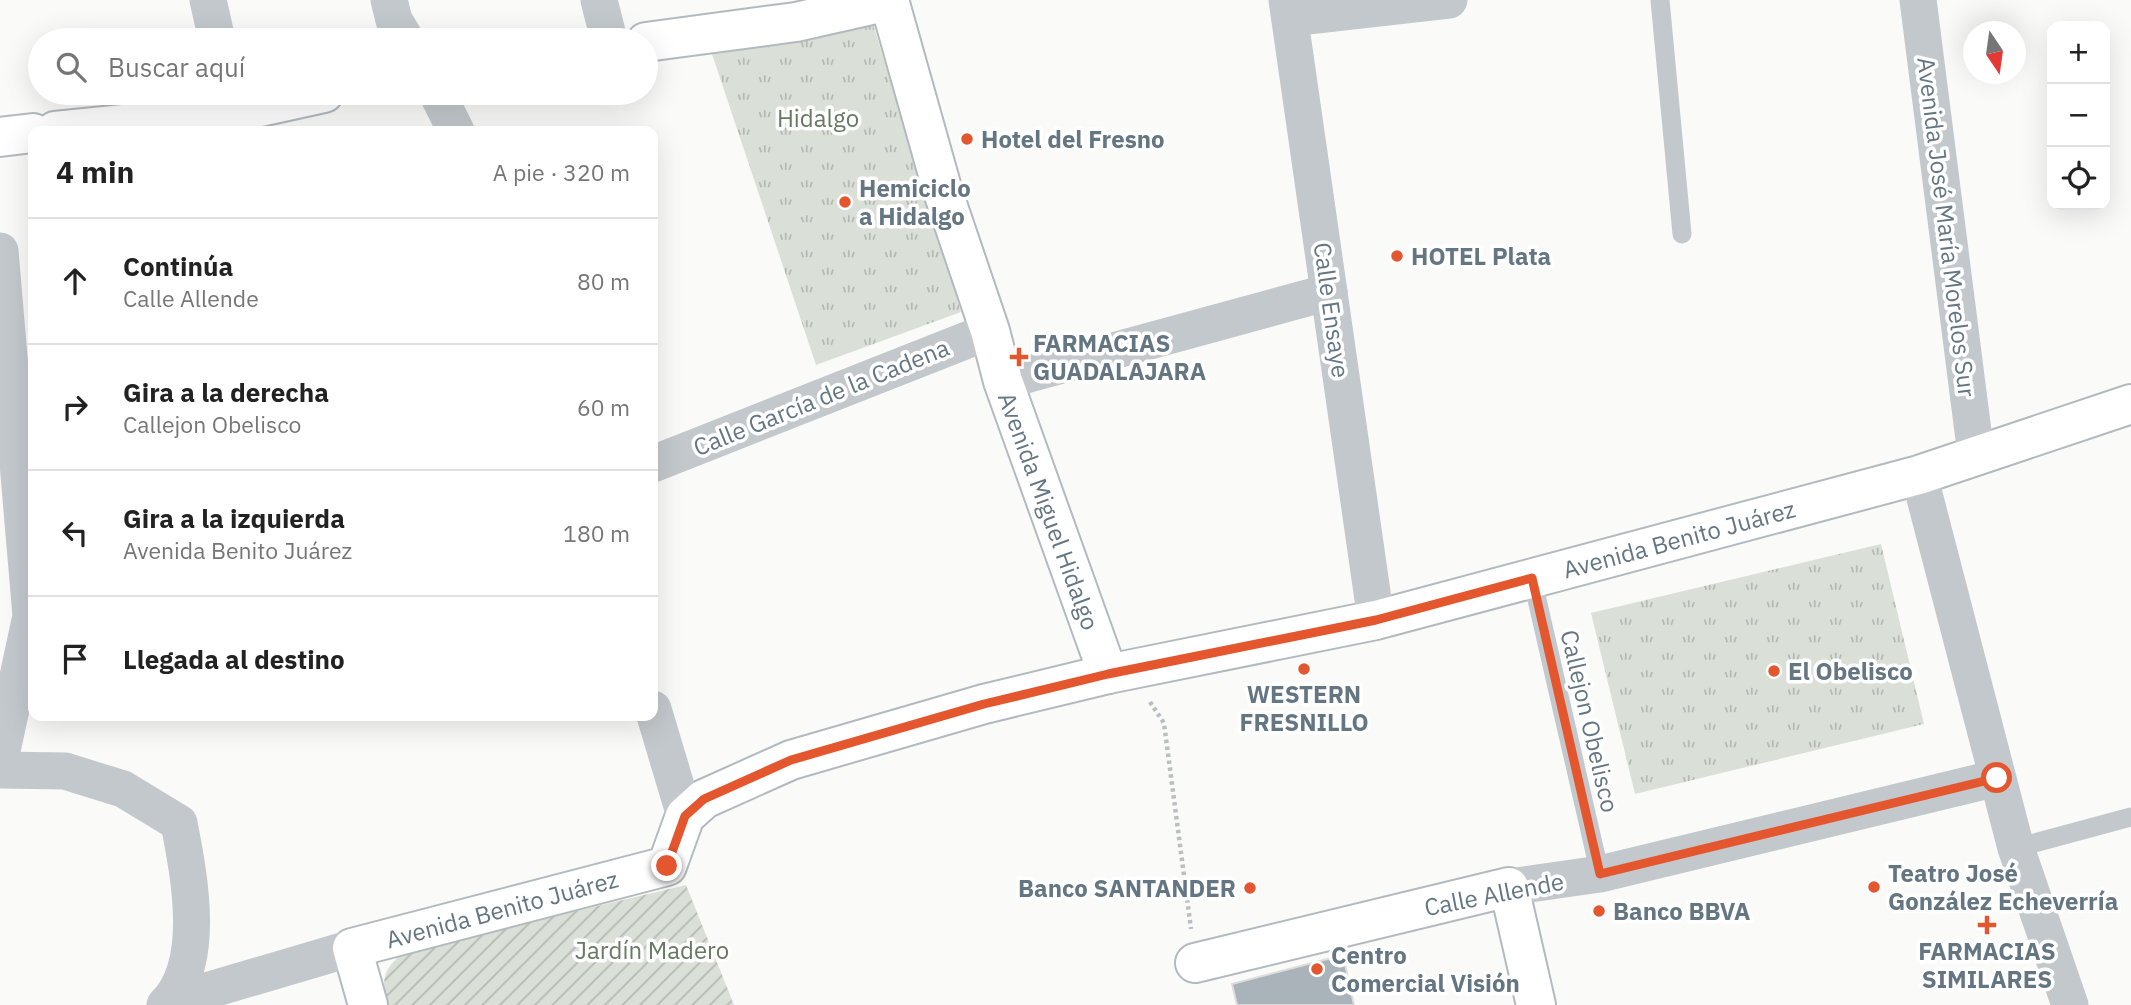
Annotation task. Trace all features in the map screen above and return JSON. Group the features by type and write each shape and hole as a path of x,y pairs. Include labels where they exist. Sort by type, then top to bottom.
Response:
{"main road":[{"path":"658,41 796,22 891,0"},
{"name":"Avenida Miguel Hidalgo","path":"891,0 943,192 990,331 1003,382 1108,674"},
{"path":"86,126 218,105"},
{"path":"0,137 28,134"},
{"name":"Avenida Benito Juárez","path":"352,948 667,866 685,816 704,799 791,760 984,704 1108,674 1376,620 1919,475 2131,404"},
{"path":"1509,887 1536,1005"},
{"name":"Calle Allende","path":"1195,963 1509,887"},
{"path":"352,948 368,1005"}],"street":[{"path":"208,0 214,28"},
{"path":"389,0 399,28"},
{"path":"599,0 605,28"},
{"path":"1288,9 1449,0"},
{"name":"Avenida José María Morelos Sur","path":"1918,0 1976,455"},
{"name":"Calle Ensaye","path":"1288,9 1376,620"},
{"path":"443,105 454,126"},
{"path":"0,251 21,618 0,760"},
{"path":"1003,382 1329,292"},
{"name":"Calle García de la Cadena","path":"658,462 990,331"},
{"path":"1919,475 2016,848 2070,1005"},
{"path":"657,721 685,816"},
{"path":"0,770 65,772 77,775 123,789 179,823 188,869 191,936 185,975 167,1003"},
{"name":"Calle Allende","path":"1509,887 1600,874 1997,778"},
{"name":"Avenida Benito Juárez","path":"167,1003 352,948"}],"lane":[{"path":"1660,0 1682,233"},
{"name":"Callejon Obelisco","path":"1532,578 1600,874"},
{"path":"2016,848 2131,817"}],"path":[{"path":"1108,674 1139,686 1164,723 1195,963"}],"green space":[{"name":"Hidalgo","path":"873,24 961,312 816,365 711,51"},
{"path":"1881,544 1924,724 1635,794 1591,613"},
{"name":"Jardín Madero","path":"686,885 734,1005 387,1005 385,976 391,964 403,952"}],"building":[{"name":"Centro Comercial Visión","path":"1343,955 1354,1005 1237,1005 1232,984"}],"place":[{"name":"Hotel del Fresno","path":"967,139"},
{"name":"Hemiciclo a Hidalgo","path":"845,202"},
{"name":"HOTEL Plata","path":"1397,256"},
{"name":"FARMACIAS GUADALAJARA","path":"1019,357"},
{"name":"WESTERN FRESNILLO","path":"1304,669"},
{"name":"El Obelisco","path":"1774,671"},
{"name":"Teatro José González Echeverría","path":"1874,887"},
{"name":"Banco SANTANDER","path":"1250,888"},
{"name":"Banco BBVA","path":"1599,911"},
{"name":"FARMACIAS SIMILARES","path":"1987,925"},
{"name":"Centro Comercial Visión","path":"1317,969"}],"route":[{"path":"667,866 685,816 704,799 791,760 984,704 1108,674 1376,620 1532,578 1600,874 1997,778"}]}
